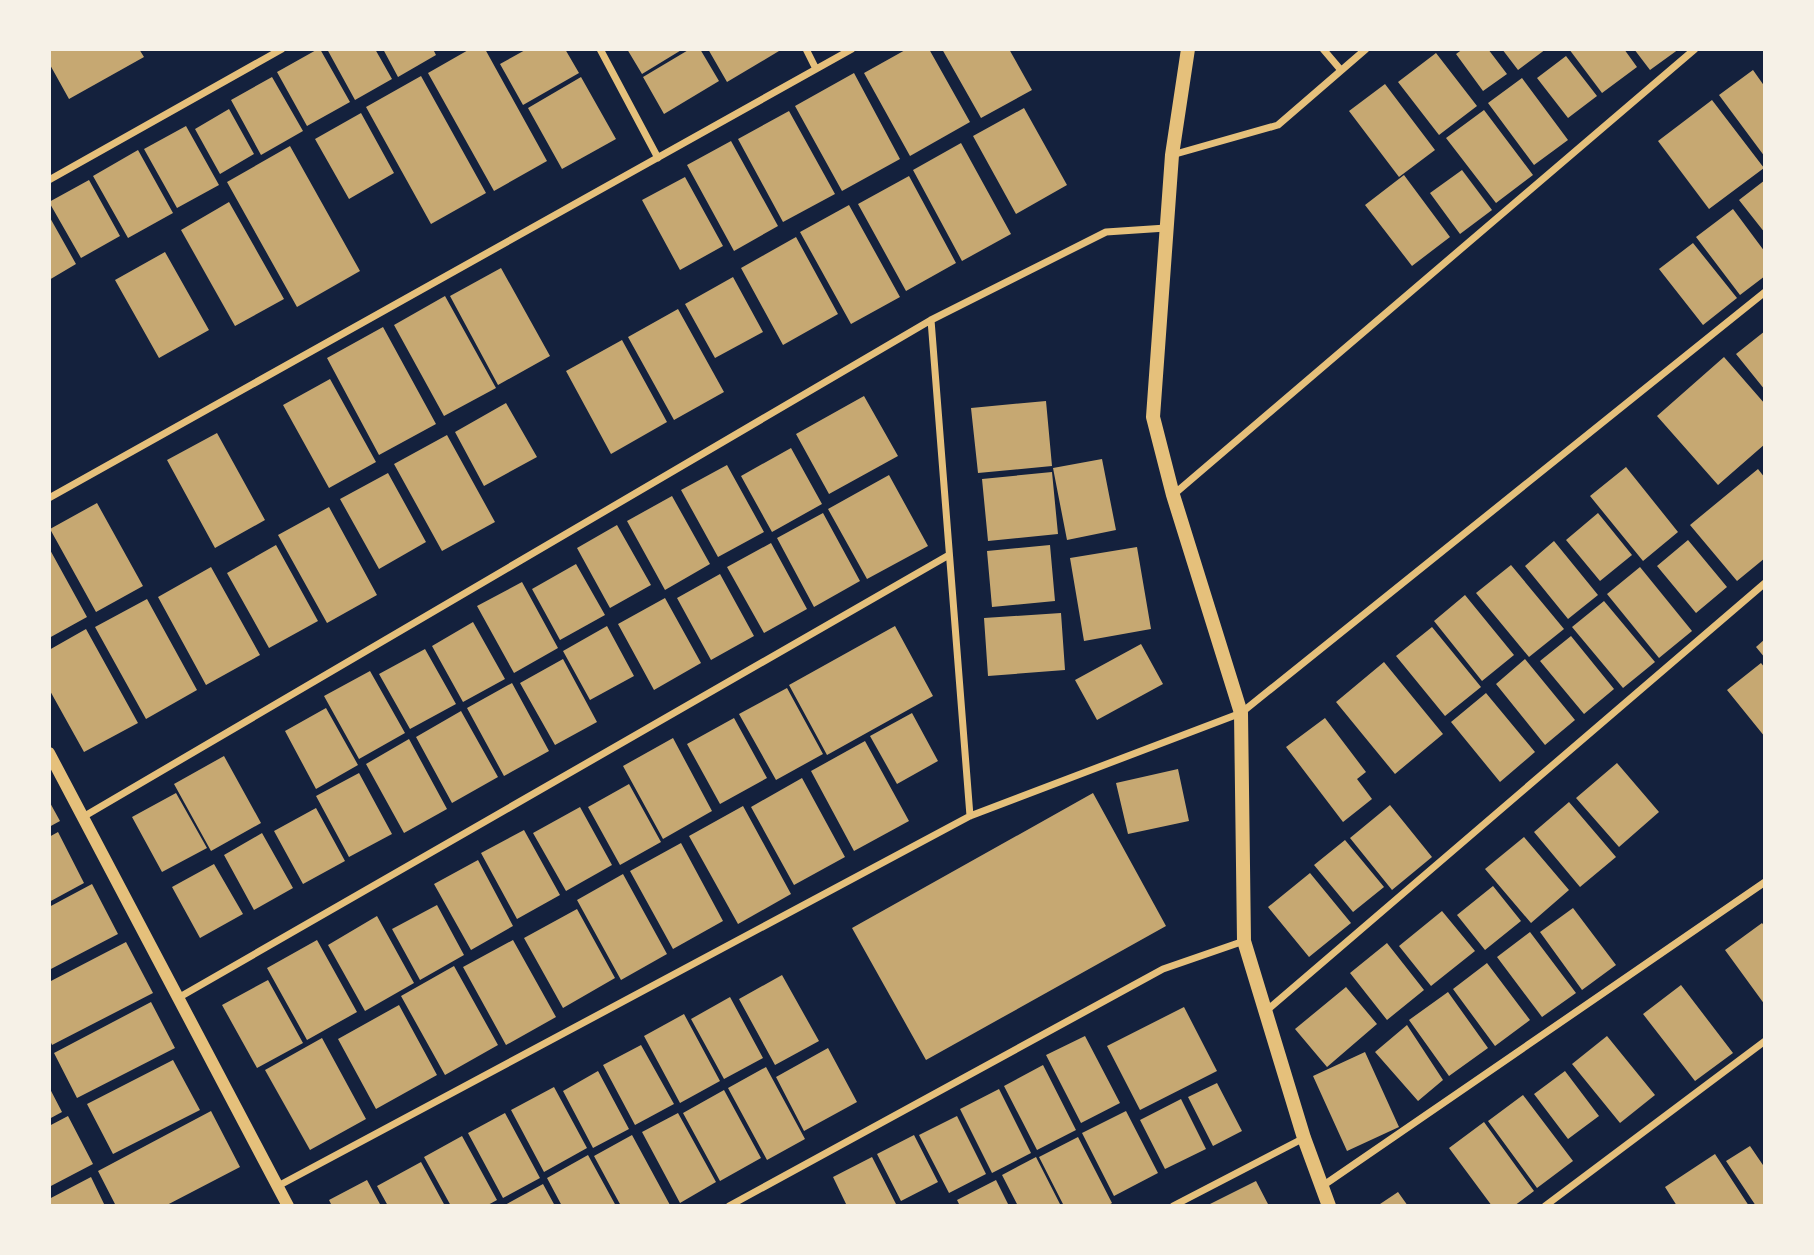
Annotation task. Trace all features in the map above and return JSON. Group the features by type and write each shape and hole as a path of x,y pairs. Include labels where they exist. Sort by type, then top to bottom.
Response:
{"main road":[{"path":"1188,49 1172,155 1153,417 1173,495 1241,713 1244,941 1304,1138 1329,1206"}],"street":[{"path":"49,180 282,49"},
{"path":"600,49 658,158"},
{"path":"806,49 816,69"},
{"path":"49,498 852,49"},
{"path":"1323,49 1340,69"},
{"path":"1172,155 1278,125 1366,49"},
{"path":"1173,495 1695,49"},
{"path":"83,817 931,320 1106,232 1166,228"},
{"path":"278,1186 970,816 1241,713 1765,292"},
{"path":"931,320 970,816"},
{"path":"178,998 949,555"},
{"path":"1264,1012 1765,583"},
{"path":"49,753 288,1206"},
{"path":"1321,1187 1765,882"},
{"path":"729,1206 1163,969 1244,941"},
{"path":"1545,1206 1765,1041"},
{"path":"1173,1206 1304,1138"}],"building":[{"path":"49,49 139,49 144,57 69,99 49,63"},
{"path":"318,49 350,102 307,126 277,72"},
{"path":"327,49 375,49 392,79 355,100"},
{"path":"383,49 433,49 436,55 398,77"},
{"path":"470,49 485,49 547,161 494,191 428,73"},
{"path":"527,49 565,49 579,73 523,105 500,64"},
{"path":"627,49 683,49 642,74"},
{"path":"690,49 700,49 719,81 664,114 643,77"},
{"path":"708,49 777,49 779,51 727,82"},
{"path":"907,49 929,49 970,122 910,156 864,73"},
{"path":"942,49 1009,49 1032,90 981,118"},
{"path":"1463,49 1488,49 1507,74 1483,91 1456,54"},
{"path":"1502,49 1546,49 1518,70"},
{"path":"1569,49 1624,49 1637,67 1602,93"},
{"path":"1634,49 1679,49 1650,70"},
{"path":"1436,53 1477,106 1439,135 1398,82"},
{"path":"1566,56 1597,96 1568,118 1537,78"},
{"path":"1753,70 1765,87 1765,157 1719,95"},
{"path":"854,73 900,159 842,191 795,106"},
{"path":"421,76 486,193 431,224 366,107"},
{"path":"272,77 303,131 261,155 231,100"},
{"path":"581,77 616,139 562,169 528,108"},
{"path":"1522,78 1568,140 1534,165 1488,103"},
{"path":"1385,84 1435,150 1399,177 1349,111"},
{"path":"1712,100 1764,168 1709,209 1658,141"},
{"path":"1024,108 1067,185 1016,214 973,136"},
{"path":"229,109 254,154 220,174 195,129"},
{"path":"1484,110 1533,175 1496,203 1446,138"},
{"path":"789,111 835,194 783,222 738,139"},
{"path":"361,113 394,173 349,199 315,139"},
{"path":"186,126 219,185 177,208 144,149"},
{"path":"731,141 778,226 734,251 687,165"},
{"path":"961,143 1011,234 962,261 913,170"},
{"path":"290,146 360,271 297,307 227,182"},
{"path":"138,150 173,213 128,238 93,176"},
{"path":"1462,170 1492,210 1460,234 1430,193"},
{"path":"1404,175 1450,237 1412,266 1365,205"},
{"path":"909,176 956,263 906,291 858,204"},
{"path":"685,177 723,246 680,270 642,200"},
{"path":"89,180 120,236 81,258 49,202"},
{"path":"1765,180 1765,233 1739,200"},
{"path":"229,202 284,299 235,326 181,230"},
{"path":"849,205 900,297 851,324 800,232"},
{"path":"1733,209 1765,252 1765,276 1740,295 1696,237"},
{"path":"49,216 76,264 49,280"},
{"path":"796,237 838,314 783,345 741,268"},
{"path":"1693,243 1737,298 1703,325 1659,269"},
{"path":"165,252 209,330 159,358 115,280"},
{"path":"501,268 550,356 498,385 450,296"},
{"path":"733,277 763,332 715,358 685,304"},
{"path":"445,296 496,388 444,416 394,325"},
{"path":"678,309 724,392 674,420 628,337"},
{"path":"383,327 436,424 379,455 327,358"},
{"path":"1765,331 1765,390 1736,354"},
{"path":"622,340 667,422 611,454 566,371"},
{"path":"1724,357 1765,404 1765,444 1718,485 1657,416"},
{"path":"330,379 376,462 329,488 283,405"},
{"path":"864,396 898,456 829,494 796,434"},
{"path":"1046,401 1052,466 978,473 971,408"},
{"path":"506,403 537,457 484,486 455,432"},
{"path":"217,433 265,520 215,548 167,460"},
{"path":"447,435 495,522 442,551 394,464"},
{"path":"791,448 822,504 772,532 741,476"},
{"path":"1102,459 1116,530 1067,540 1053,468"},
{"path":"727,465 764,532 718,557 681,490"},
{"path":"1626,467 1678,532 1643,561 1590,496"},
{"path":"1758,469 1765,478 1765,558 1737,581 1690,525"},
{"path":"1052,472 1058,534 988,541 982,479"},
{"path":"388,473 426,542 379,569 340,499"},
{"path":"889,475 928,546 867,579 828,509"},
{"path":"672,496 710,564 665,590 627,521"},
{"path":"97,503 143,586 96,612 50,529"},
{"path":"329,507 377,595 327,623 278,535"},
{"path":"823,513 860,581 814,607 777,538"},
{"path":"1598,513 1632,555 1600,581 1566,540"},
{"path":"617,525 651,585 610,608 577,548"},
{"path":"1688,540 1727,587 1696,613 1657,566"},
{"path":"1554,541 1598,595 1568,619 1525,566"},
{"path":"771,543 807,609 764,633 727,567"},
{"path":"276,545 318,621 269,648 227,573"},
{"path":"1050,545 1055,601 992,607 987,551"},
{"path":"1137,547 1151,629 1084,641 1070,558"},
{"path":"49,548 87,617 49,638"},
{"path":"576,564 605,615 560,640 532,589"},
{"path":"1511,565 1564,629 1529,657 1476,593"},
{"path":"211,567 260,655 206,685 158,597"},
{"path":"1640,567 1692,631 1659,658 1607,594"},
{"path":"720,574 754,636 711,660 677,598"},
{"path":"522,582 558,648 514,673 477,606"},
{"path":"1465,595 1514,655 1482,681 1434,621"},
{"path":"665,598 701,663 654,690 618,624"},
{"path":"147,599 197,690 146,719 95,627"},
{"path":"1604,601 1655,662 1623,688 1572,627"},
{"path":"1061,613 1065,670 988,676 984,618"},
{"path":"473,622 505,679 463,702 432,646"},
{"path":"607,626 634,676 590,700 563,651"},
{"path":"895,626 933,696 827,755 789,685"},
{"path":"1432,627 1481,687 1445,716 1396,656"},
{"path":"86,629 138,723 84,752 49,689 49,650"},
{"path":"1571,636 1614,689 1584,714 1540,661"},
{"path":"1765,639 1765,658 1756,647"},
{"path":"1141,644 1163,684 1097,720 1075,680"},
{"path":"425,649 456,704 410,729 379,674"},
{"path":"563,659 597,722 555,745 520,683"},
{"path":"1525,659 1575,720 1545,745 1496,684"},
{"path":"1384,662 1443,734 1395,774 1336,702"},
{"path":"1761,663 1765,668 1765,737 1727,690"},
{"path":"370,671 405,733 359,759 324,696"},
{"path":"512,683 549,751 504,776 467,708"},
{"path":"787,688 823,754 776,780 739,714"},
{"path":"1486,693 1535,752 1500,782 1451,722"},
{"path":"326,708 358,765 316,789 285,731"},
{"path":"461,711 498,777 452,803 416,737"},
{"path":"912,713 938,761 897,784 870,736"},
{"path":"734,718 767,778 720,804 687,744"},
{"path":"1325,718 1366,772 1357,779 1372,799 1343,822 1286,747"},
{"path":"673,738 712,811 663,839 623,766"},
{"path":"409,739 447,809 404,833 366,764"},
{"path":"865,741 909,821 854,851 811,771"},
{"path":"224,756 261,823 211,851 174,784"},
{"path":"1617,763 1659,812 1619,847 1576,798"},
{"path":"1178,769 1189,821 1128,834 1116,783"},
{"path":"359,773 392,834 349,857 316,796"},
{"path":"802,778 845,857 794,885 751,807"},
{"path":"629,784 661,842 620,865 588,807"},
{"path":"176,793 207,848 162,872 132,817"},
{"path":"1093,793 1166,926 926,1060 852,928"},
{"path":"49,801 60,821 49,827"},
{"path":"1569,802 1616,857 1580,887 1534,832"},
{"path":"1390,805 1432,857 1392,890 1350,838"},
{"path":"743,806 791,894 738,924 689,836"},
{"path":"580,807 612,865 566,891 533,833"},
{"path":"316,808 345,861 303,884 274,831"},
{"path":"524,830 560,895 517,919 481,853"},
{"path":"58,832 84,883 49,902 49,837"},
{"path":"262,833 293,888 254,910 224,855"},
{"path":"1524,837 1569,890 1531,923 1485,869"},
{"path":"1345,840 1384,887 1353,912 1314,865"},
{"path":"681,843 723,921 673,949 630,871"},
{"path":"478,860 513,926 471,950 434,884"},
{"path":"214,864 243,914 200,938 172,887"},
{"path":"1310,873 1351,923 1309,957 1268,907"},
{"path":"623,874 667,954 621,980 577,900"},
{"path":"92,884 118,934 49,970 49,907"},
{"path":"1493,886 1521,921 1485,950 1457,915"},
{"path":"437,905 464,955 420,980 392,929"},
{"path":"1573,908 1616,965 1582,990 1540,932"},
{"path":"577,909 615,978 563,1008 524,938"},
{"path":"1442,911 1475,951 1431,986 1399,946"},
{"path":"377,916 414,983 365,1011 328,945"},
{"path":"1762,923 1765,927 1765,1005 1725,950"},
{"path":"1530,932 1576,993 1542,1017 1497,957"},
{"path":"317,940 357,1012 307,1040 267,968"},
{"path":"513,940 556,1017 506,1045 463,967"},
{"path":"126,942 153,993 52,1045 49,1038 49,982"},
{"path":"1387,943 1424,990 1387,1020 1350,973"},
{"path":"1487,963 1530,1020 1495,1046 1453,989"},
{"path":"454,966 498,1045 445,1075 401,996"},
{"path":"782,975 819,1041 775,1065 739,999"},
{"path":"268,980 303,1043 257,1068 222,1005"},
{"path":"1681,985 1733,1053 1695,1081 1643,1014"},
{"path":"1346,987 1377,1024 1327,1067 1295,1029"},
{"path":"1448,992 1488,1048 1449,1076 1409,1020"},
{"path":"730,997 763,1058 724,1079 691,1019"},
{"path":"151,1002 175,1048 77,1098 54,1053"},
{"path":"399,1005 437,1075 376,1109 338,1039"},
{"path":"1184,1007 1217,1071 1140,1110 1107,1046"},
{"path":"684,1014 720,1081 680,1103 644,1036"},
{"path":"1407,1025 1443,1080 1418,1101 1375,1052"},
{"path":"1085,1036 1120,1103 1081,1123 1046,1055"},
{"path":"1607,1036 1655,1095 1620,1123 1572,1064"},
{"path":"322,1038 366,1119 310,1150 265,1070"},
{"path":"641,1045 674,1104 635,1125 603,1065"},
{"path":"828,1048 857,1102 804,1131 776,1077"},
{"path":"1365,1052 1399,1127 1347,1151 1313,1076"},
{"path":"173,1060 200,1110 113,1154 87,1104"},
{"path":"1043,1065 1076,1130 1037,1150 1004,1086"},
{"path":"766,1067 805,1139 767,1160 728,1088"},
{"path":"598,1071 629,1129 593,1148 563,1091"},
{"path":"1565,1071 1599,1116 1568,1139 1534,1094"},
{"path":"1217,1083 1242,1131 1213,1146 1188,1097"},
{"path":"49,1087 62,1112 49,1119"},
{"path":"554,1087 587,1148 544,1172 511,1110"},
{"path":"999,1089 1031,1153 992,1173 960,1109"},
{"path":"724,1090 761,1158 720,1181 683,1113"},
{"path":"1523,1095 1573,1161 1537,1188 1488,1121"},
{"path":"1181,1099 1206,1149 1165,1169 1140,1120"},
{"path":"211,1111 240,1167 165,1206 116,1206 98,1171"},
{"path":"1126,1111 1158,1173 1114,1196 1082,1133"},
{"path":"505,1113 540,1178 503,1198 468,1133"},
{"path":"678,1113 716,1182 680,1203 642,1132"},
{"path":"68,1116 93,1164 49,1187 49,1126"},
{"path":"957,1116 986,1174 949,1193 919,1135"},
{"path":"1484,1122 1534,1191 1514,1206 1492,1206 1449,1148"},
{"path":"632,1135 669,1206 621,1206 594,1156"},
{"path":"914,1135 938,1182 901,1201 877,1154"},
{"path":"462,1136 497,1200 486,1206 451,1206 424,1157"},
{"path":"1078,1137 1112,1203 1107,1206 1064,1206 1039,1157"},
{"path":"1750,1146 1765,1168 1765,1206 1756,1206 1726,1161"},
{"path":"1715,1154 1749,1206 1677,1206 1665,1187"},
{"path":"588,1155 616,1206 562,1206 547,1178"},
{"path":"872,1157 897,1206 847,1206 833,1177"},
{"path":"1036,1157 1061,1206 1018,1206 1002,1175"},
{"path":"421,1162 445,1206 388,1206 377,1186"},
{"path":"91,1177 105,1206 49,1206 49,1199"},
{"path":"367,1180 381,1206 332,1206 329,1200"},
{"path":"996,1180 1009,1206 960,1206 957,1200"},
{"path":"1256,1181 1269,1206 1206,1206"},
{"path":"543,1184 555,1206 503,1206"},
{"path":"1398,1192 1408,1206 1377,1206"}]}
